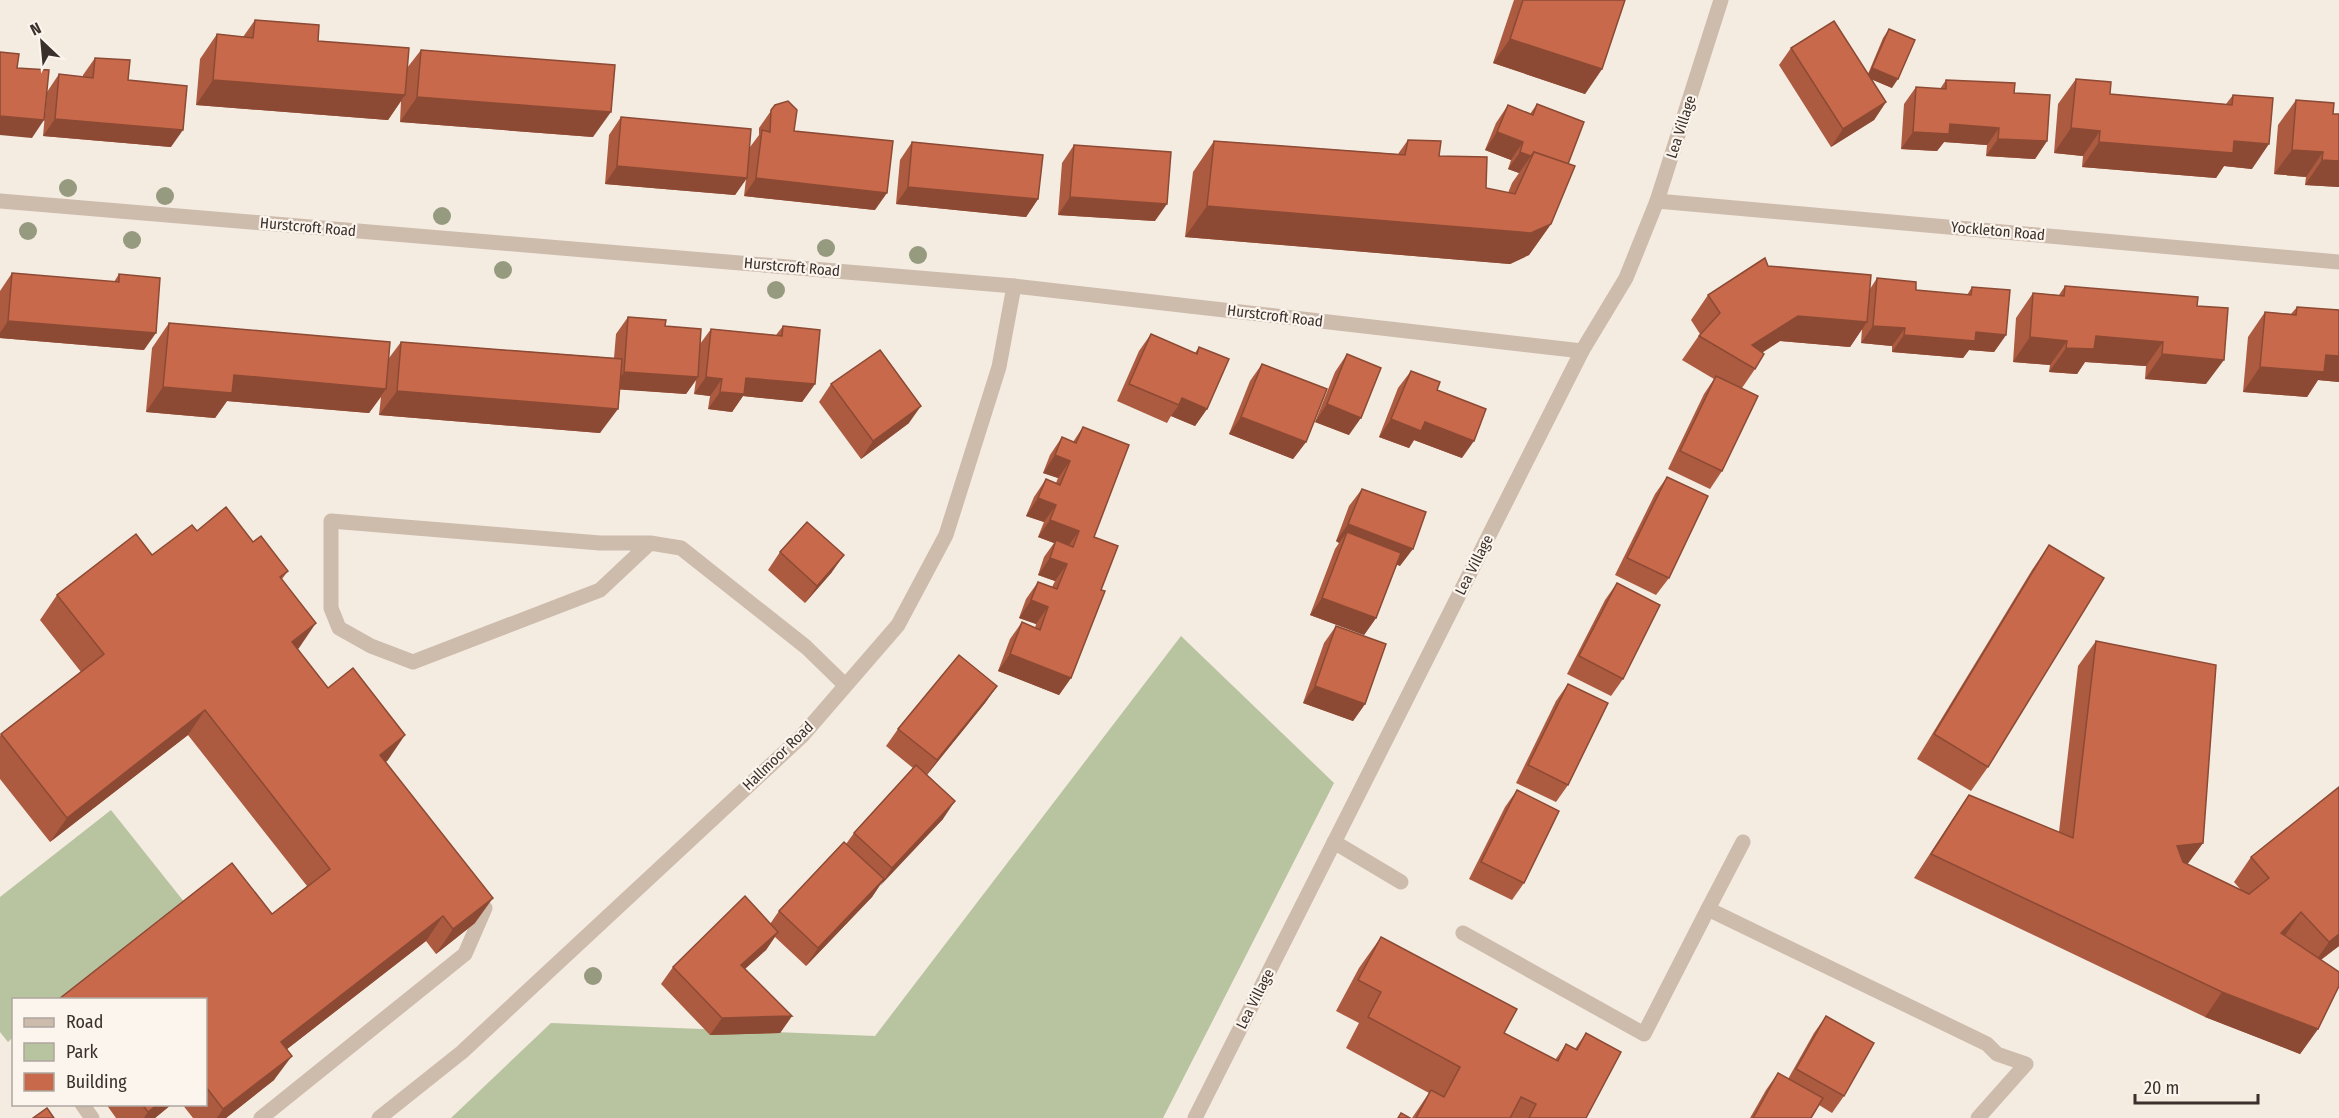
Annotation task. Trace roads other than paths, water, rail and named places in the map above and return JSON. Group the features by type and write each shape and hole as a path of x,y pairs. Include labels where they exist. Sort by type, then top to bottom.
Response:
{"street":[{"name":"Lea Village","path":"1195,1118 1582,351 1626,278 1657,201 1722,0"},
{"name":"Hurstcroft Road","path":"0,201 1014,286 1582,351"},
{"name":"Yockleton Road","path":"1657,201 2339,262"},
{"name":"Hallmoor Road","path":"379,1118 462,1052 802,736 898,625 946,535 999,367 1014,286"},
{"path":"650,543 600,590 413,662 371,646 339,628 332,608 331,522 600,543 650,543 681,548 709,568 806,647 845,685"},
{"path":"1334,842 1401,882"},
{"path":"1463,933 1644,1034 1743,842"},
{"path":"261,1118 465,954 485,908"},
{"path":"1708,909 1987,1044 1998,1054 2026,1064 1978,1118"}]}
